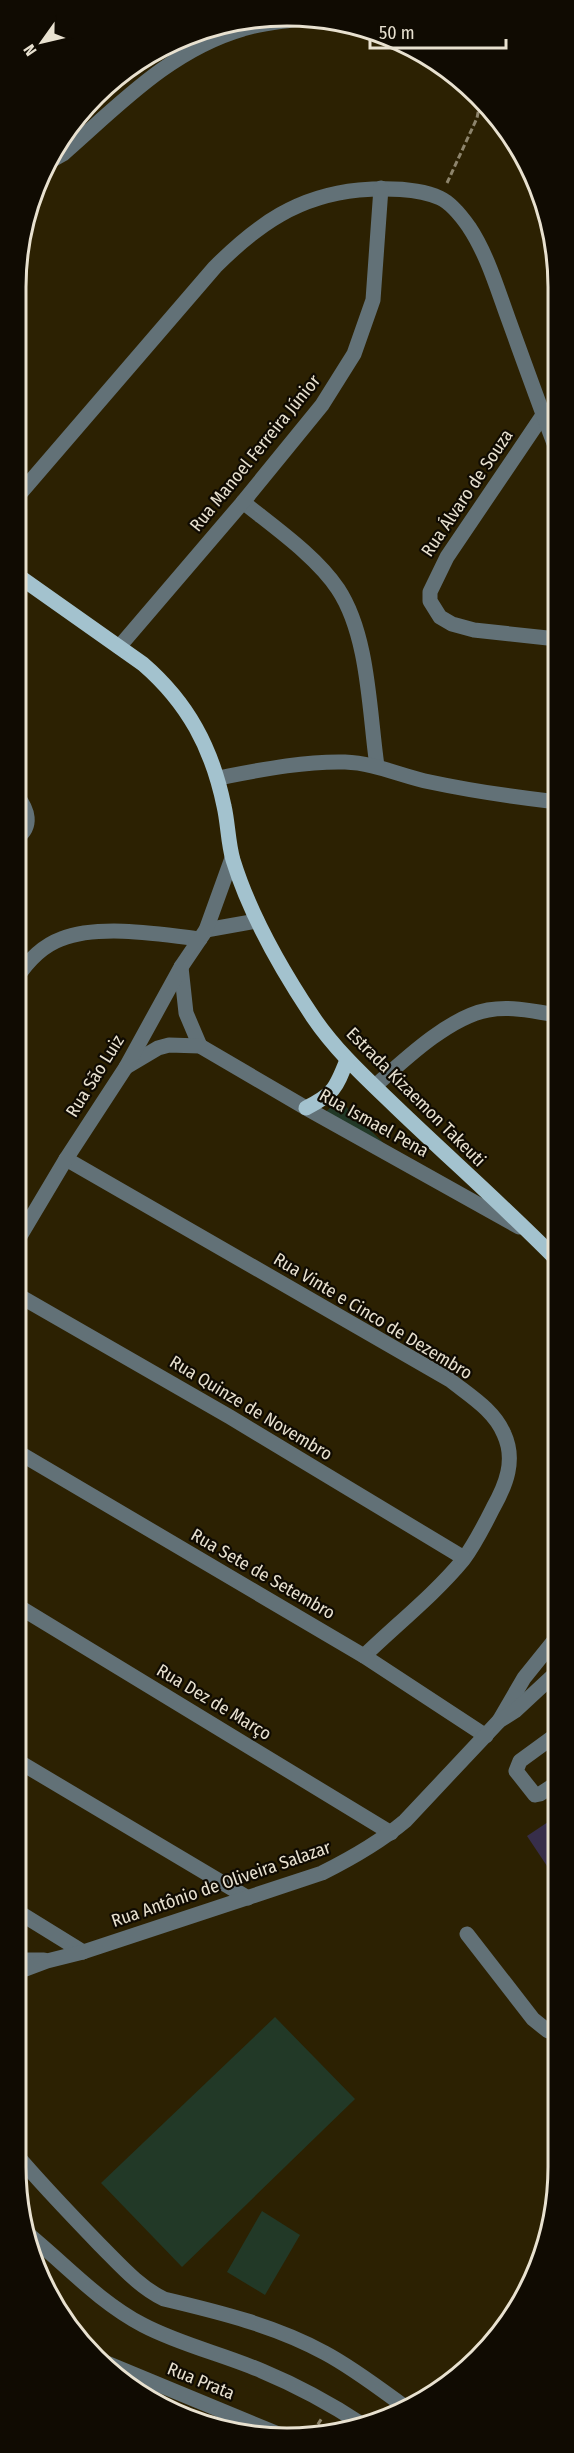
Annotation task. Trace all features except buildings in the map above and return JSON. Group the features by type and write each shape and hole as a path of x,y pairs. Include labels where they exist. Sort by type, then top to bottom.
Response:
{"main road":[{"name":"Estrada Kizaemon Takeuti","path":"26,581 159,678 180,702 197,728 213,761 229,831 232,858 257,921 313,1017 347,1060 548,1251"},
{"path":"306,1108 323,1100 336,1087 347,1060"}],"street":[{"path":"62,155 163,68 211,41 238,31"},
{"path":"26,487 215,267 242,240 274,218 315,198 343,192 381,188 440,198 452,206 468,226 483,253 548,428"},
{"name":"Rua Manoel Ferreira Júnior","path":"119,647 243,502 322,405 354,354 373,300 381,188"},
{"name":"Rua Álvaro de Souza","path":"543,415 447,556 430,592 430,601 440,617 452,624 474,630 548,638"},
{"path":"243,502 314,562 337,587 352,613 361,645 377,766"},
{"path":"218,778 310,762 347,762 377,766 428,782 489,794 548,801"},
{"path":"26,812 28,815 26,828"},
{"name":"Rua São Luiz","path":"26,1226 66,1159 126,1067 181,967 203,934 232,858"},
{"path":"26,966 45,946 62,938 89,933 132,931 203,934 257,921"},
{"path":"181,967 186,1013 200,1046"},
{"path":"375,1086 411,1053 450,1026 486,1010 512,1008 548,1014"},
{"name":"Rua Ismael Pena","path":"126,1067 158,1048 169,1045 200,1046 530,1233"},
{"name":"Rua Vinte e Cinco de Dezembro","path":"66,1159 450,1380 495,1417 505,1436 510,1459 505,1486 464,1558 442,1583 364,1656"},
{"name":"Rua Quinze de Novembro","path":"26,1300 230,1417 464,1558"},
{"name":"Rua Sete de Setembro","path":"26,1457 364,1656 486,1736"},
{"name":"Rua Dez de Março","path":"26,1611 391,1833"},
{"name":"Rua Antônio de Oliveira Salazar","path":"500,1721 508,1702 548,1648"},
{"name":"Rua Antônio de Oliveira Salazar","path":"26,1969 248,1898 322,1873 347,1861 391,1833 500,1721 548,1682"},
{"path":"548,1741 520,1761 516,1771 535,1795 548,1789"},
{"path":"26,1767 248,1898"},
{"path":"26,1917 83,1952"},
{"path":"467,1934 532,2019 548,2031"},
{"name":"Rua Antônio de Oliveira Salazar","path":"26,1960 47,1960"},
{"path":"26,2166 122,2268 152,2293 164,2299 268,2328 302,2342 353,2370 399,2403"},
{"path":"36,2241 114,2308 142,2325 168,2337 270,2374 327,2402 354,2419"},
{"name":"Rua Prata","path":"125,2371 258,2426"}],"path":[{"path":"440,198 477,118 479,109"}],"green space":[{"path":"339,1100 423,1181 321,1116"},
{"path":"275,2017 355,2099 182,2267 101,2183"},
{"path":"262,2211 300,2235 265,2295 227,2272"}]}
